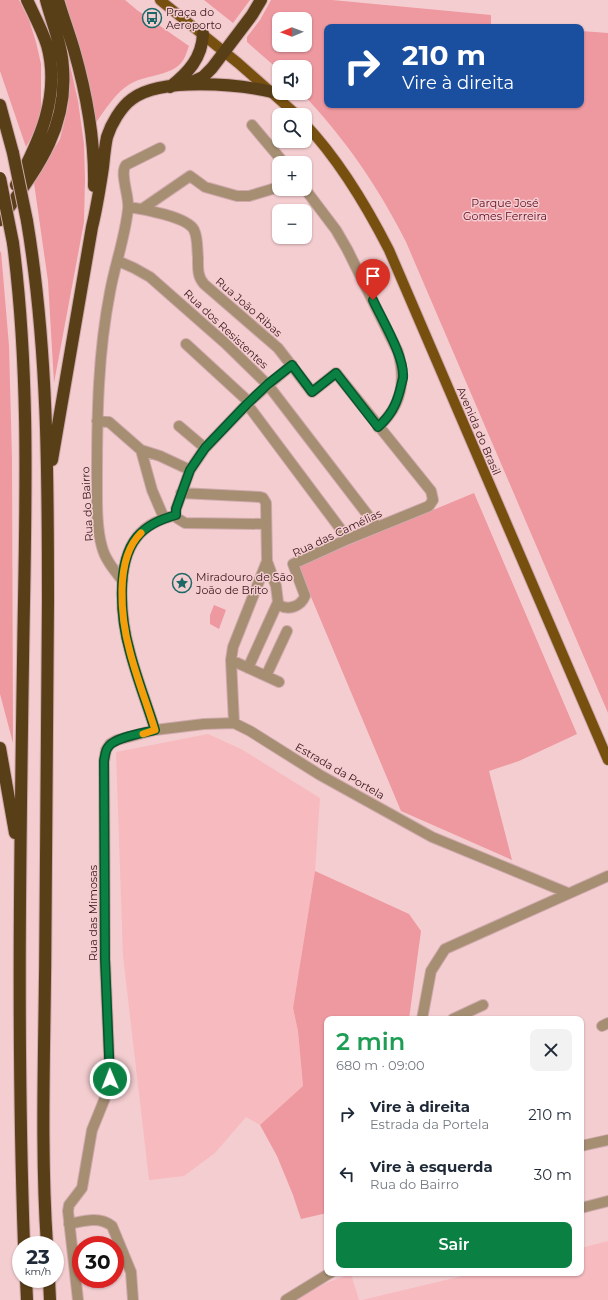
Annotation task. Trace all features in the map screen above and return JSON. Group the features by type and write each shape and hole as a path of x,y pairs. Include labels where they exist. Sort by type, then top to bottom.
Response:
{"highway":[{"path":"0,215 34,151 44,126 50,99 51,71 47,46 27,0"},
{"path":"0,220 34,172 54,136 60,115 64,87 63,68 60,45 46,0"},
{"path":"185,85 203,77 252,15 261,0"},
{"path":"60,4 85,95 94,173 92,227"},
{"path":"169,87 184,76 192,66 201,48 203,34"},
{"path":"48,482 97,205 107,136 113,122 121,110 132,99 144,93 169,87 185,85 237,86 272,92"},
{"path":"0,105 14,153 34,265 40,322 48,482 43,1114 46,1236"},
{"path":"0,178 13,243 19,288 25,421 25,543 20,862 20,1104 24,1236"},
{"path":"0,748 20,862"},
{"path":"26,1288 27,1300"},
{"path":"49,1288 50,1300"}],"main road":[{"path":"160,0 272,92"},
{"path":"281,100 289,108"},
{"name":"Avenida do Brasil","path":"312,132 353,186 389,250 608,760"}],"street":[{"path":"252,125 278,156"},
{"name":"Rua do Bairro","path":"122,580 114,571 105,556 99,536 97,490 98,388 104,328 110,291 123,238 128,207 124,167 160,148"},
{"path":"142,209 190,176 205,187 237,196 249,196 272,189"},
{"path":"310,196 336,230 347,249 398,352 402,364 403,377 392,413 378,427"},
{"name":"Rua João Ribas","path":"128,207 142,209 178,219 192,227 197,238 198,272 201,280 230,308 278,348 312,392 336,373 378,427"},
{"name":"Rua dos Resistentes","path":"118,261 150,277 225,343 268,384 377,527"},
{"path":"186,344 248,403 348,539"},
{"path":"266,524 186,523 177,518 176,509 190,470 205,448 248,403 268,384 292,365"},
{"path":"97,421 109,422 141,450 160,456 190,470"},
{"path":"179,426 205,448"},
{"name":"Rua das Camélias","path":"278,602 279,605 287,608 294,607 303,602 305,592 293,564 431,504 433,500 431,491 378,427"},
{"path":"141,450 152,490 164,518"},
{"path":"181,493 260,497 263,498 266,503 267,561 276,586 278,602 248,668"},
{"path":"176,515 153,523 137,537 125,560 122,580 125,627 130,652 155,730 204,724 234,723 231,660 233,647 267,561"},
{"path":"266,676 287,631"},
{"path":"231,660 279,682"},
{"name":"Estrada da Portela","path":"234,723 320,775 432,837 568,893"},
{"name":"Rua das Mimosas","path":"78,1300 68,1211 69,1205 82,1188 92,1130 107,1093 110,1079 105,959 104,761 106,750 110,744 117,740 155,730"},
{"path":"423,1016 431,971 444,948 608,876"},
{"path":"459,1016 483,1005"},
{"path":"584,1145 608,1140"},
{"path":"584,1207 608,1201"},
{"path":"69,1224 100,1220 112,1226 131,1272 133,1300"},
{"path":"286,1300 325,1276"}],"shaded area":[{"path":"208,734 241,749 320,798 315,871 293,1008 298,1031 303,1086 260,1125 246,1117 215,1153 184,1176 149,1180 123,956 116,752"},
{"path":"608,1241 608,1300 362,1300 462,1276 584,1276 584,1247"},
{"path":"345,1276 352,1276 359,1300 295,1300 326,1283"}],"green space":[{"path":"0,0 19,0 29,20 41,64 41,108 36,128 26,147 0,71"},
{"path":"65,0 125,0 189,46 185,57 176,67 164,73 136,81 125,87 111,102 95,124 83,65"},
{"path":"204,0 250,0 233,23"},
{"name":"Parque José Gomes Ferreira","path":"271,0 332,0 491,15 491,24 324,24 324,108 584,108 584,31 608,33 608,713 406,242 384,202 360,164 309,100 312,100 312,60 272,60 272,64 247,42 247,37 260,20"},
{"path":"70,65 78,101 84,144 84,222 54,383 48,281 34,183 60,139 68,107"},
{"path":"1,251 9,346 12,459 13,743 0,694"},
{"path":"474,493 577,734 519,761 489,771 512,860 401,811 298,566"},
{"path":"214,605 226,610 219,629 210,624 210,615"},
{"path":"315,871 409,914 421,931 409,1016 324,1016 324,1214 301,1219 277,1156 260,1125 303,1086 298,1031 293,1008"}],"slow traffic":[{"path":"141,533 131,547 125,560 122,580 125,627 130,652 155,730 143,734"}],"place":[{"name":"Praça do Aeroporto","path":"152,18"},
{"name":"Miradouro de São João de Brito","path":"182,583"}],"route":[{"path":"110,1079 105,959 104,761 106,750 110,744 117,740 155,730 130,652 125,631 122,580 125,560 131,547 143,530 153,523 176,515 176,509 190,470 205,448 247,404 268,384 292,365 312,392 336,373 378,427 385,421 392,413 398,397 403,377 402,364 398,352 373,300"}]}
